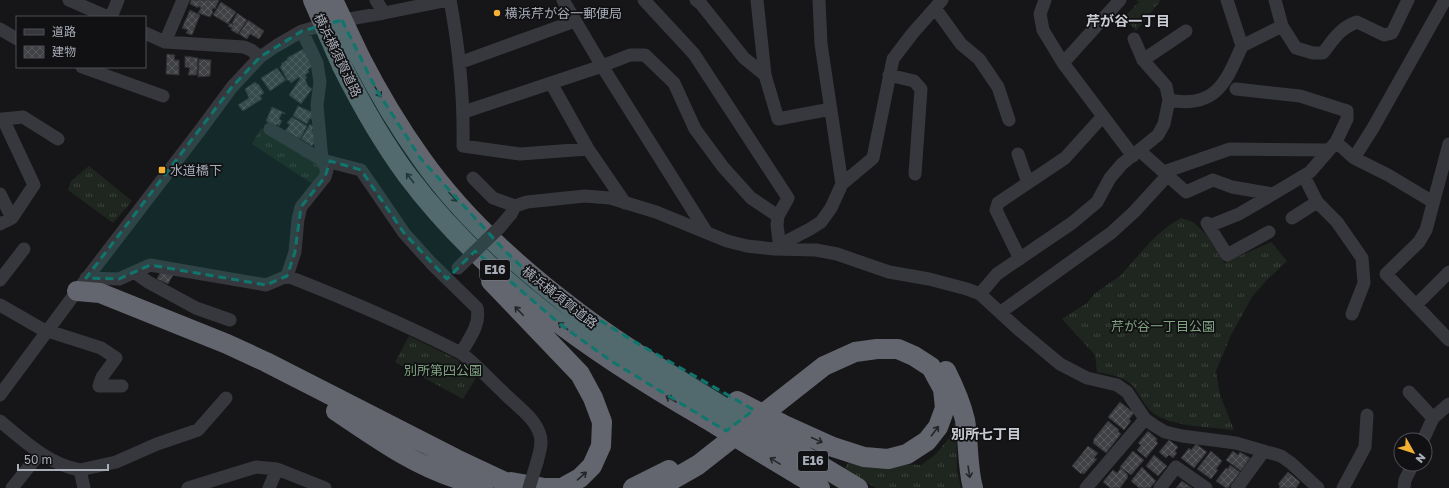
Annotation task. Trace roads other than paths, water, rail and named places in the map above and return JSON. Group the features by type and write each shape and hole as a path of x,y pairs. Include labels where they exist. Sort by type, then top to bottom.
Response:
{"highway":[{"name":"横浜横須賀道路","path":"312,0 342,66 383,140 407,175 431,204 492,268 561,325 611,361 659,392 705,418 820,488"},
{"name":"横浜横須賀道路","path":"333,0 376,89 421,159 474,221 537,281 621,343 775,429 858,488"},
{"path":"82,285 227,344 338,406 481,481 505,482 545,488 562,488 580,478 592,466 601,446 602,422 593,398 580,374 464,252 431,204"},
{"path":"633,488 666,473 693,456 828,353 863,342 904,342 928,352 944,366 956,390 965,420 969,471 972,488"},
{"path":"658,488 698,465 824,366 855,352 877,349 898,349 914,356 931,367 943,389 945,408 938,427 931,436 927,441 907,454 888,459 864,457 775,429"},
{"path":"505,482 524,488"}],"street":[{"path":"69,0 106,16"},
{"path":"111,16 118,0"},
{"path":"165,42 183,0"},
{"path":"376,0 384,13"},
{"path":"0,394 232,87 260,57 302,31 338,21 449,0 456,34 464,112 463,146 520,154 588,149"},
{"path":"563,0 602,66 706,233"},
{"path":"644,0 694,54 788,198 778,216 777,225 780,249"},
{"path":"696,0 701,4 744,58 765,75"},
{"path":"757,0 765,75 778,119 831,109"},
{"path":"819,0 821,44 842,184"},
{"path":"1045,0 1040,14 1043,30 1063,63 1103,116 1136,153 1165,174 1186,192 1213,180 1232,187 1273,194"},
{"path":"1063,63 1120,0"},
{"path":"1227,0 1242,46"},
{"path":"1275,0 1282,26 1296,48 1313,53 1323,53 1339,32 1347,26 1357,22 1384,35 1392,33 1408,0"},
{"path":"1354,158 1373,128 1445,0"},
{"path":"780,249 789,240 820,222 831,208 842,184 873,158 893,59 938,4 961,44 979,59 998,87 1009,120"},
{"path":"459,63 575,21"},
{"path":"1169,100 1202,100 1218,91 1230,74 1242,46 1282,26"},
{"path":"0,29 16,38"},
{"path":"287,276 295,252 298,219 301,207 325,177 327,170 322,160 317,105 320,82 317,63 302,31"},
{"path":"1143,60 1186,31"},
{"path":"146,33 165,42 244,47 260,57"},
{"path":"980,294 997,274 1072,224 1097,202 1110,178 1122,164 1158,135 1164,124 1169,100 1166,86 1143,60 1134,39"},
{"path":"464,112 602,66 630,55 645,55 674,83 695,129 723,167 751,198 778,216"},
{"path":"85,68 163,96"},
{"path":"889,75 914,81 921,89 915,174"},
{"path":"551,83 588,149 624,203"},
{"path":"1236,89 1300,96 1347,111 1347,119 1333,146 1310,172 1239,214 1208,225 1227,255 1269,232"},
{"path":"1020,259 996,210 998,203 1065,158 1103,116"},
{"path":"6,221 34,185 2,119 23,117 58,139"},
{"path":"270,129 322,160 361,170 404,233 431,263 477,308 479,315 477,323 462,353"},
{"path":"1448,338 1386,274 1419,242 1426,230 1449,144"},
{"path":"1001,312 1111,233 1134,212 1165,174 1230,148 1333,146 1388,175 1433,202"},
{"path":"1018,154 1028,183"},
{"path":"1304,176 1317,202 1337,222 1362,258 1364,283 1352,314"},
{"path":"473,178 493,198 515,206 527,202 585,196 610,198 656,212 727,241 747,246 816,250 837,254 889,272 951,284 980,294 1060,364 1087,378 1117,385 1127,392 1145,419 1165,432 1182,436 1236,443 1281,456 1291,463 1318,488"},
{"path":"0,194 6,221"},
{"path":"1292,218 1317,202"},
{"path":"447,279 500,227 511,214 515,206"},
{"path":"0,280 24,249"},
{"path":"82,285 118,279 150,264 266,285 287,276 336,295 412,328 462,353 525,413 537,428 540,436 541,448 529,488"},
{"path":"134,272 148,282 196,308 230,320"},
{"path":"1416,305 1449,272"},
{"path":"0,305 47,331 101,348 116,358 102,377 99,386 122,386"},
{"path":"1409,392 1434,418"},
{"path":"0,421 40,453 66,468 80,470 116,462 157,444 198,430 226,398"},
{"path":"1427,432 1434,418 1449,404"},
{"path":"1343,488 1365,447 1367,415"},
{"path":"1088,487 1145,419"},
{"path":"1237,488 1264,451"},
{"path":"12,488 40,453"},
{"path":"188,488 256,467 277,469 325,488"},
{"path":"1160,488 1176,467 1206,488"},
{"path":"269,488 277,469"},
{"path":"80,470 84,488"},
{"path":"1404,488 1405,480 1408,472"}],"place":[{"name":"横浜芹が谷一郵便局","path":"497,13"},
{"name":"水道橋下","path":"162,170"}],"district":[{"name":"芹が谷一丁目","path":"1128,21"},
{"name":"別所七丁目","path":"986,434"}],"park label":[{"name":"芹が谷一丁目公園","path":"1163,326"},
{"name":"別所第四公園","path":"443,370"}]}
